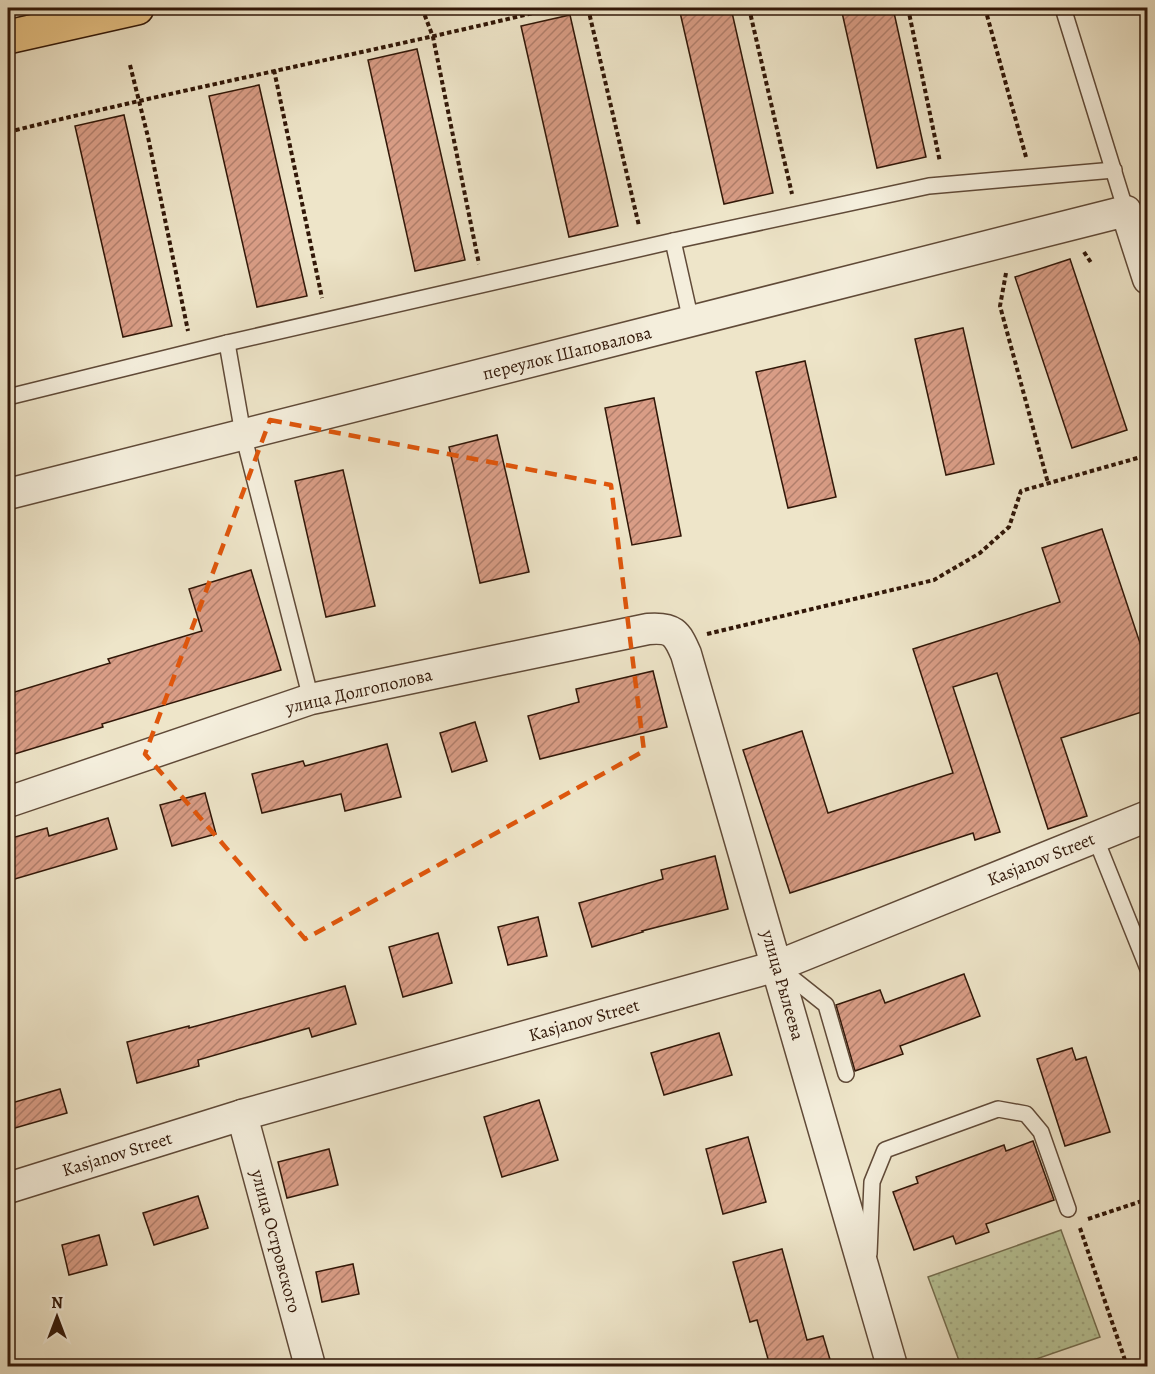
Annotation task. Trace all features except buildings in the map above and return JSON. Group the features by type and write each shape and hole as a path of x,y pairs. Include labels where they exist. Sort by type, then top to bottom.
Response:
{"main road":[{"path":"8,37 137,8"}],"street":[{"path":"1126,211 1148,279"},
{"name":"переулок Шаповалова","path":"8,494 1126,211"},
{"name":"улица Долгополова","path":"8,802 311,699 648,629 662,628 672,631 680,640"},
{"name":"улица Рылеева","path":"680,640 686,654 892,1366"},
{"name":"Kasjanov Street","path":"8,1188 242,1115 777,966 1148,816"},
{"name":"улица Островского","path":"242,1115 310,1366"}],"lane":[{"path":"1066,8 1126,211"},
{"path":"8,397 192,351 483,284 929,186 1114,170"},
{"path":"673,241 691,321"},
{"path":"227,343 243,434 311,699"},
{"path":"1095,837 1148,969"},
{"path":"777,966 826,1005 846,1074"},
{"path":"868,1281 872,1182 885,1150 906,1142 998,1109 1026,1114 1041,1132 1068,1209"}],"path":[{"path":"422,8 433,37 483,284"},
{"path":"8,132 139,99 433,37 555,8"},
{"path":"588,8 644,248"},
{"path":"749,8 797,215"},
{"path":"908,8 945,185"},
{"path":"985,8 1032,178"},
{"path":"130,65 192,351"},
{"path":"274,70 327,320"},
{"path":"1000,306 1048,483"},
{"path":"680,640 934,580 980,553 1009,527 1022,491 1148,455"},
{"path":"1127,1366 1078,1222 1148,1199"}],"highlighted area":[{"path":"270,420 611,485 644,751 305,939 145,754"}],"green space":[{"path":"1061,1230 1100,1337 1016,1366 961,1366 928,1277"}]}
